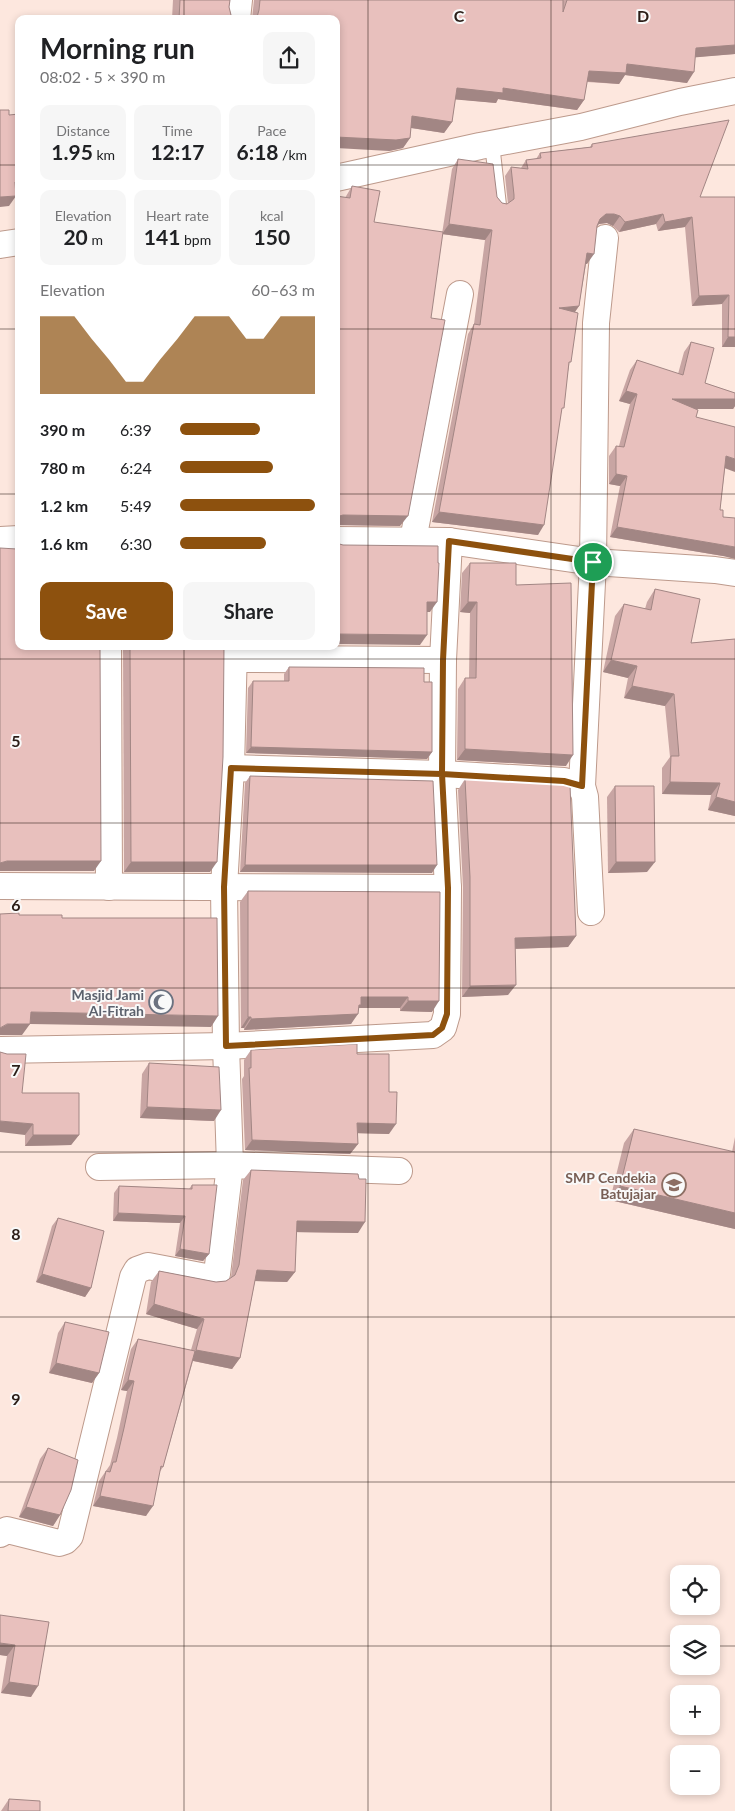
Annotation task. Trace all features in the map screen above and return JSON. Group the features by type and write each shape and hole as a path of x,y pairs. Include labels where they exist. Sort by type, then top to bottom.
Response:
{"street":[{"path":"237,15 239,0"},
{"path":"340,177 581,127 680,102 735,91"},
{"path":"591,912 585,797 582,786 593,562 596,323 605,238"},
{"path":"0,245 15,243"},
{"path":"413,540 460,294"},
{"path":"0,540 15,539"},
{"path":"340,540 449,541 593,562 735,573"},
{"path":"0,1050 226,1046 433,1035 442,1028 447,1014 448,888 442,774 443,660 449,541"},
{"path":"108,650 109,887"},
{"path":"0,1534 7,1530 59,1543 65,1541 70,1536 133,1277 137,1270 148,1266 211,1278 215,1277 230,1165 224,887 231,768 234,653 443,660"},
{"path":"231,768 442,774 564,781 582,786"},
{"path":"0,886 448,888"},
{"path":"99,1167 230,1165 399,1171"}],"lane":[{"path":"492,144 499,205"}],"building":[{"path":"180,0 230,0 231,15 179,15"},
{"path":"260,0 563,0 563,12 567,0 735,0 735,45 696,48 694,72 627,64 626,73 589,71 584,100 503,88 503,93 457,88 452,122 412,116 410,138 396,140 340,137 340,15 258,15"},
{"path":"0,110 9,110 9,115 15,114 15,196 0,197"},
{"path":"729,120 700,197 735,197 735,337 728,337 729,295 699,296 692,217 665,222 663,214 625,222 620,216 606,214 600,219 597,226 594,254 587,253 579,306 559,308 578,313 544,525 439,512 474,324 480,325 492,230 449,224 458,159 493,164 497,197 502,203 507,204 514,199 511,167 528,169 526,160 541,158 540,153 592,147 592,144"},
{"path":"352,186 380,191 374,222 443,232 431,318 445,320 408,516 340,516 340,197 350,198"},
{"path":"691,342 714,348 705,383 735,393 735,399 672,399 698,410 696,417 735,427 735,459 726,456 720,510 723,510 723,517 735,518 735,547 617,527 627,476 616,474 616,446 624,447 637,394 626,391 637,360 683,375"},
{"path":"340,544 438,546 437,602 427,602 427,635 340,634"},
{"path":"0,548 15,549 15,650 100,650 101,861 7,861 0,863"},
{"path":"470,563 516,563 516,585 571,583 573,755 465,749 465,678 476,678 477,602 468,602"},
{"path":"655,589 700,599 691,643 735,639 735,802 716,797 720,783 670,782 671,756 679,756 674,694 632,686 637,666 611,660 624,604 651,610"},
{"path":"130,650 224,650 223,757 217,862 131,862"},
{"path":"289,667 424,668 424,682 432,682 432,752 251,747 253,681 289,681"},
{"path":"250,776 433,781 437,865 245,865"},
{"path":"465,779 570,785 576,936 515,938 516,985 470,986 470,877"},
{"path":"615,786 654,786 655,862 616,862"},
{"path":"248,891 440,892 439,1001 408,1001 408,997 361,997 358,1014 251,1019 251,1017 248,1017"},
{"path":"19,913 19,915 62,915 62,918 217,918 218,1016 31,1012 30,1024 7,1024 0,1028 0,914"},
{"path":"357,1044 357,1054 389,1054 389,1092 397,1092 396,1124 357,1123 358,1144 252,1140 249,1068 251,1068 251,1050"},
{"path":"0,1052 26,1054 22,1093 79,1093 79,1135 33,1135 33,1124 0,1121"},
{"path":"149,1063 219,1067 221,1110 147,1107"},
{"name":"SMP Cendekia Batujajar","path":"634,1129 735,1152 735,1213 620,1186"},
{"path":"251,1170 358,1174 359,1179 366,1179 365,1222 297,1221 295,1272 257,1270 240,1358 196,1350 204,1319 154,1304 159,1271 216,1282 226,1281 235,1275 239,1265"},
{"path":"192,1185 217,1185 209,1254 180,1249 185,1216 118,1213 119,1186 192,1189"},
{"path":"58,1218 104,1231 91,1288 42,1274"},
{"path":"65,1322 109,1332 99,1373 56,1363"},
{"path":"138,1339 195,1351 163,1467 161,1466 153,1506 100,1496 106,1471 110,1472 113,1462 116,1462 134,1381 128,1380"},
{"path":"48,1448 78,1460 71,1490 60,1515 26,1507"},
{"path":"0,1615 49,1622 38,1686 9,1682 15,1645 0,1643"},
{"path":"9,1799 40,1801 40,1811 8,1811"}],"place":[{"name":"Masjid Jami Al-Fitrah","path":"161,1002"},
{"name":"SMP Cendekia Batujajar","path":"674,1185"}],"route":[{"path":"593,562 449,541 443,660 442,774 448,888 447,1014 442,1028 433,1035 226,1046 224,887 231,768 442,774 564,781 582,786 593,562"}]}
